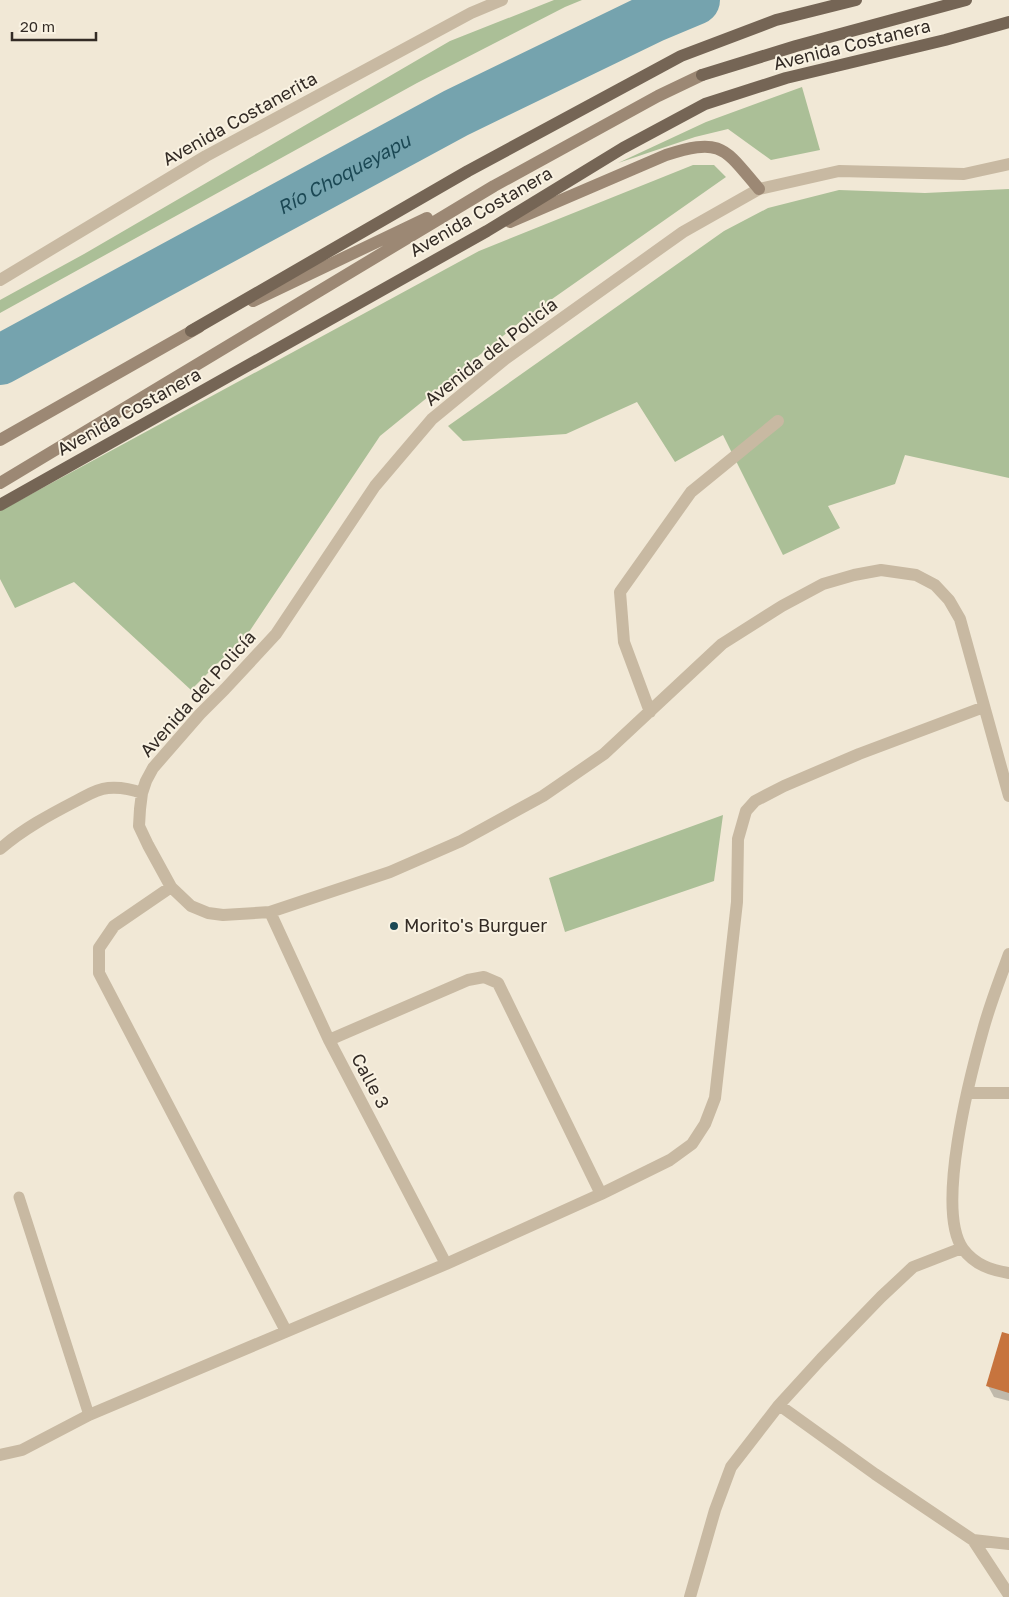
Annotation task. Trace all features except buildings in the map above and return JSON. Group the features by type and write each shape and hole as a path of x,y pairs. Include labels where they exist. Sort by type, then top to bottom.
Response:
{"main road":[{"path":"0,440 468,171 681,56 776,20 856,0"},
{"path":"0,483 494,186 658,96 702,75 796,46 966,0"},
{"name":"Avenida Costanera","path":"0,505 487,231 623,148 705,104 786,78 945,40 1009,22"},
{"path":"487,231 666,155 689,148 707,146 721,149 732,158 759,189"},
{"path":"191,331 494,186"}],"street":[{"name":"Avenida Costanerita","path":"0,280 206,156 462,18 502,0"},
{"name":"Avenida del Policía","path":"1009,164 964,174 839,171 759,189 683,232 506,359 432,419 375,486 276,634 200,714 153,768 142,793 139,826 171,887 191,906 208,913 223,915 270,912 390,872 461,841 543,796 604,754 722,644 782,606 823,584 881,570 916,574 935,585 949,600 960,619 1009,796"},
{"path":"650,712 624,642 620,592 692,492 778,421"},
{"path":"0,1455 22,1450 89,1415 446,1264 602,1194 670,1160 692,1144 705,1124 715,1098 737,902 738,839 746,811 755,801 784,786 859,754 984,707"},
{"path":"0,849 13,838 47,816 95,791 106,788 126,788 142,793"},
{"path":"171,887 114,926 99,948 100,973 286,1331"},
{"name":"Calle 3","path":"270,912 329,1040 446,1264"},
{"path":"1009,954 983,1028 967,1093 954,1162 953,1201 953,1222 962,1248 971,1259 988,1269 1009,1273"},
{"path":"329,1040 468,980 484,977 498,983 602,1194"},
{"path":"967,1093 1009,1093"},
{"path":"690,1597 715,1510 731,1467 779,1405 820,1358 880,1297 913,1267 962,1248"},
{"path":"779,1405 875,1474 973,1540 1009,1595"},
{"path":"973,1540 1009,1544"}],"lane":[{"path":"19,1197 89,1415"}],"green space":[{"path":"554,0 582,0 417,83 0,313 0,300 84,254 450,41"},
{"path":"802,87 820,150 771,160 728,129 695,137 618,163 706,122"},
{"path":"693,165 714,165 726,177 525,318 380,436 249,632 191,690 74,582 15,608 0,579 0,511 479,251"},
{"path":"1009,189 1009,478 905,455 895,484 828,506 840,528 783,555 723,435 675,462 637,402 566,434 463,441 448,426 724,231 768,208 839,190 925,193"},
{"path":"723,815 714,881 565,932 549,878"}],"waterway":[{"name":"Río Choqueyapu","path":"0,360 456,113 652,18 695,0"}],"place":[{"name":"Morito's Burguer","path":"394,926"}]}
